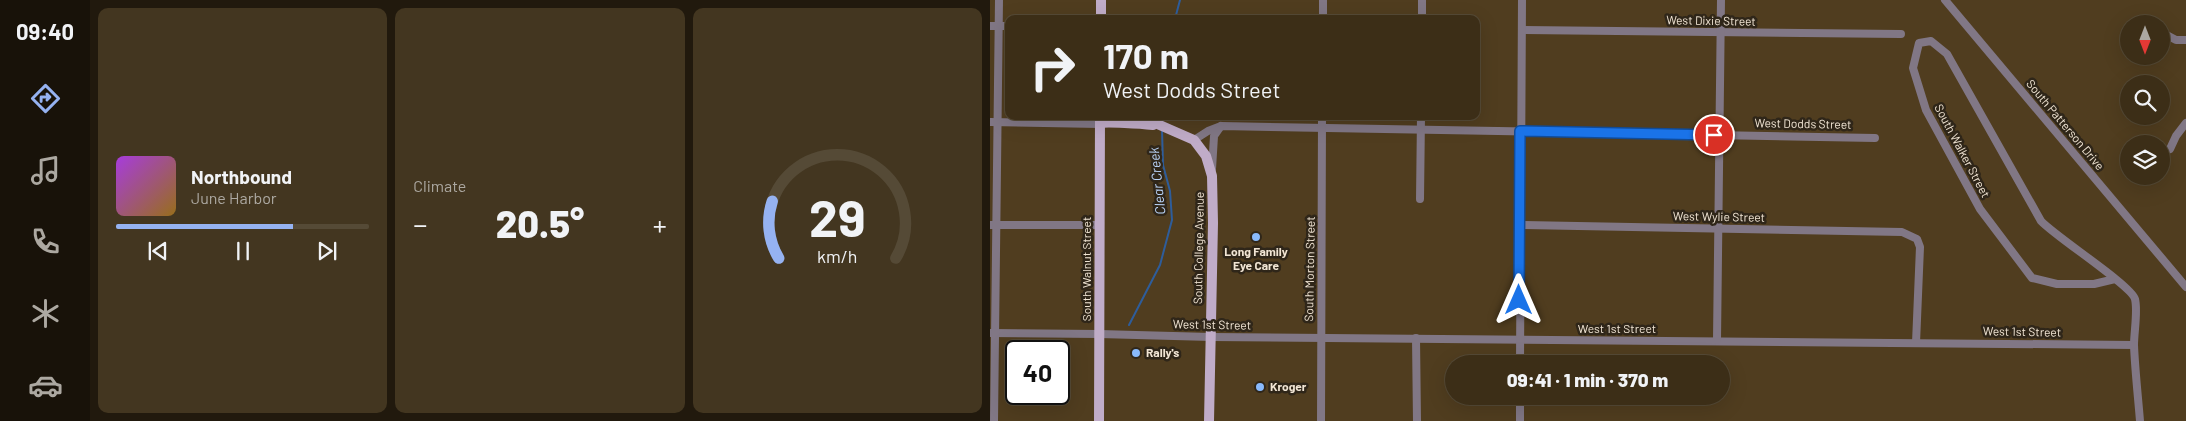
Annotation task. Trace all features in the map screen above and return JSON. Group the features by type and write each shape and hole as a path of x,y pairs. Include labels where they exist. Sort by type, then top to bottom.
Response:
{"main road":[{"path":"1101,0 1101,15"},
{"path":"1100,124 1105,121 1115,124 1144,120 1171,129 1194,140"},
{"name":"South Walnut Street","path":"1099,421 1100,124"},
{"name":"South College Avenue","path":"1194,140 1206,156 1212,176 1214,223 1209,421"}],"street":[{"path":"994,421 992,333 994,122 999,0"},
{"path":"1323,0 1323,15"},
{"path":"1422,0 1422,15"},
{"path":"1520,355 1522,0"},
{"path":"1717,340 1718,135 1722,0"},
{"name":"South Patterson Drive","path":"1945,0 2186,288"},
{"path":"990,26 1005,26"},
{"name":"West Dixie Street","path":"1522,30 1901,34"},
{"path":"2170,37 2176,40 2186,40"},
{"name":"South Walker Street","path":"2115,278 2094,284 2057,284 2032,278 1980,209 1926,110 1913,68 1919,43 1931,41 1947,54 2041,222 2053,234 2115,278 2127,287 2135,298 2134,345 2140,421"},
{"name":"South Morton Street","path":"1321,421 1322,120"},
{"path":"1420,199 1421,120"},
{"path":"994,122 1100,124"},
{"path":"2170,149 2186,122"},
{"path":"1212,176 1214,136 1221,126"},
{"name":"West Dodds Street","path":"1194,140 1208,131 1221,126 1875,138"},
{"name":"West Wylie Street","path":"1520,224 1902,232 1917,239 1920,247 1916,343"},
{"path":"993,225 1100,225"},
{"name":"West 1st Street","path":"992,333 1211,337 1520,338 1529,340 1717,340 2134,345"},
{"path":"1416,338 1416,421"},
{"path":"1520,405 1520,421"}],"waterway":[{"name":"Clear Creek","path":"1176,15 1180,0"},
{"name":"Clear Creek","path":"1129,325 1160,265 1172,220 1170,191 1163,165 1162,130"}],"place":[{"name":"Long Family Eye Care","path":"1256,237"},
{"name":"Rally's","path":"1136,353"},
{"name":"Kroger","path":"1260,387"}],"route":[{"path":"1519,300 1520,131 1714,135"}]}
